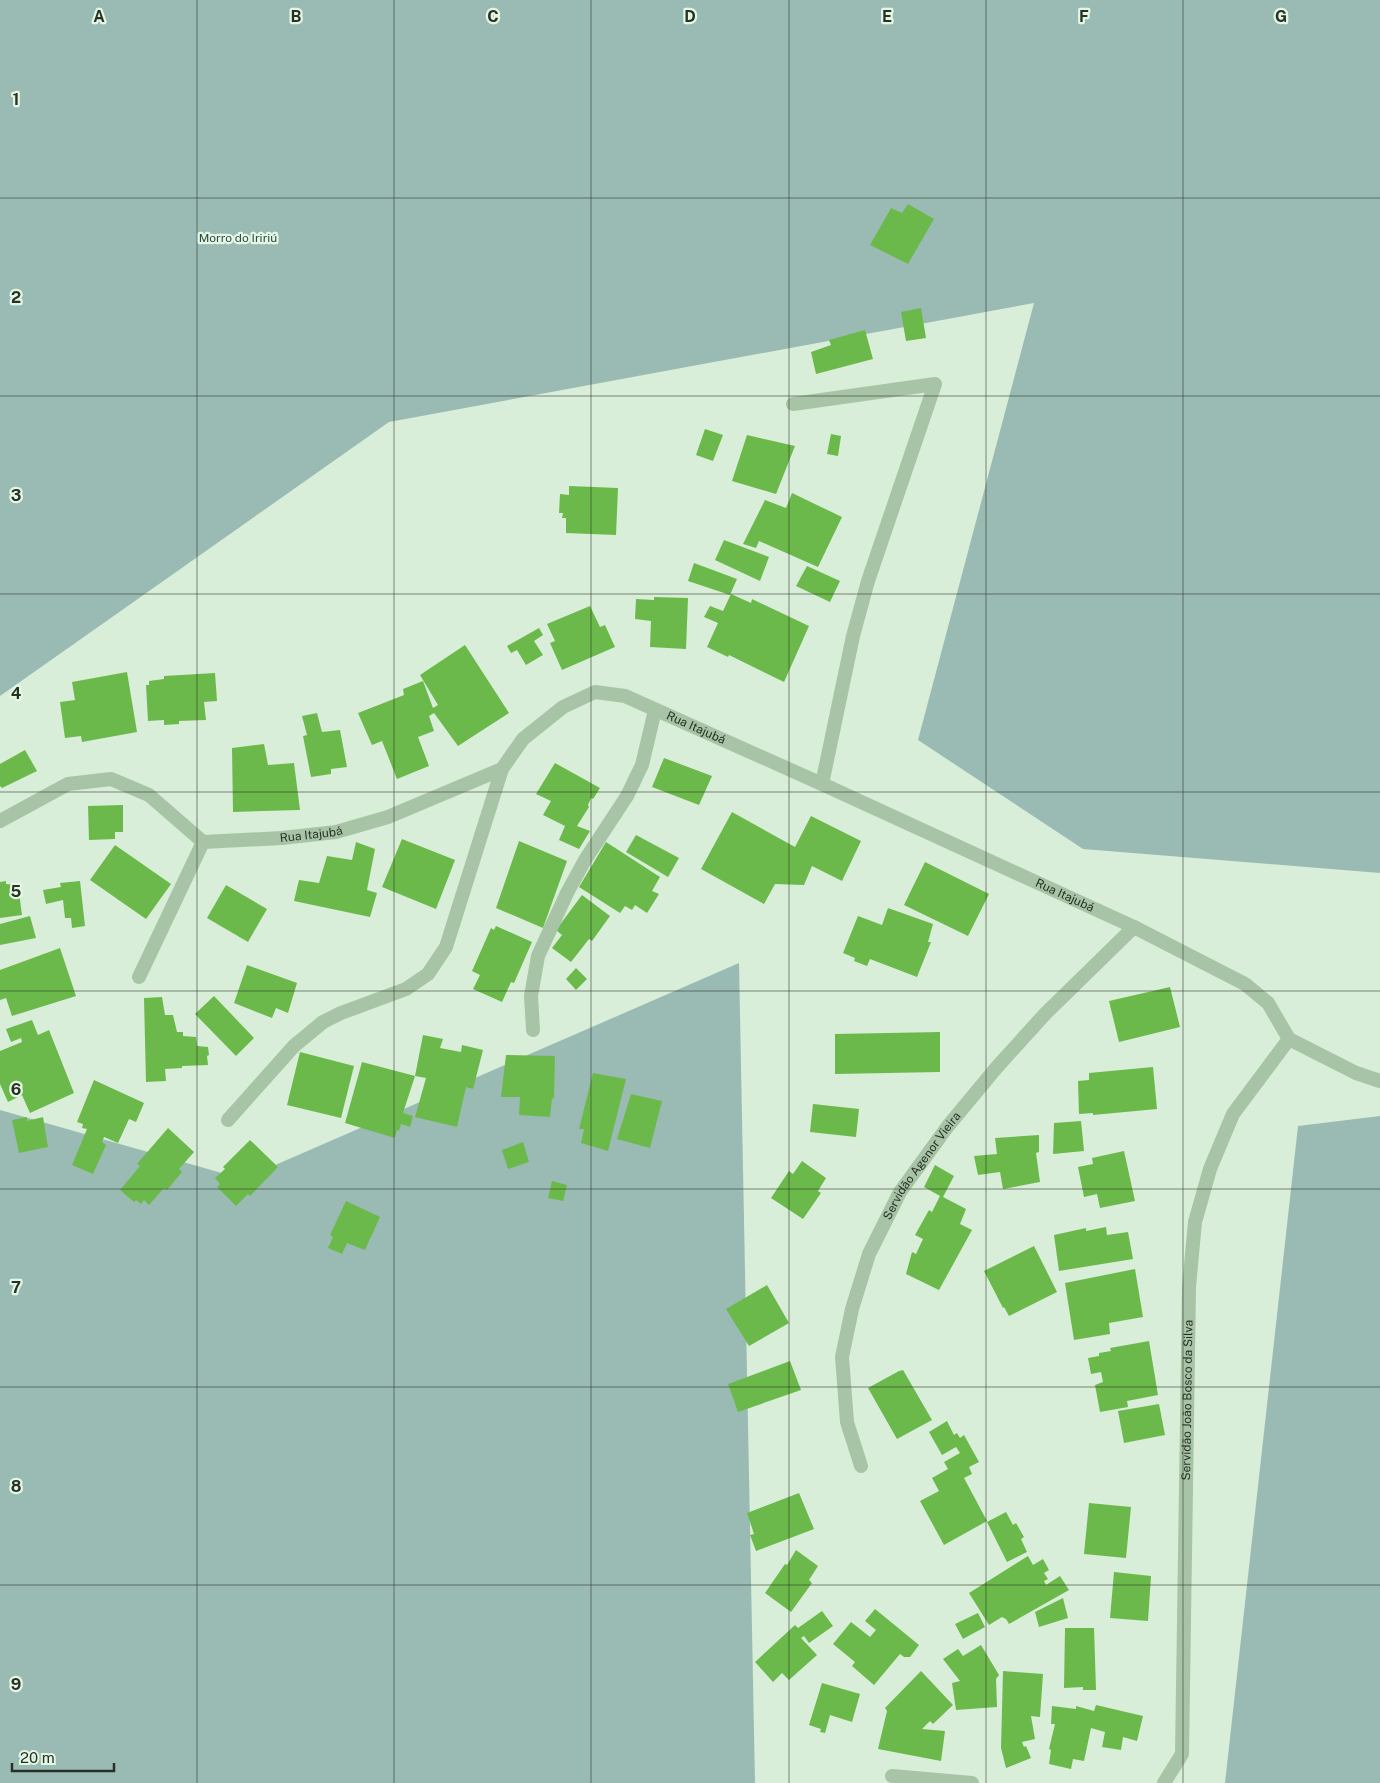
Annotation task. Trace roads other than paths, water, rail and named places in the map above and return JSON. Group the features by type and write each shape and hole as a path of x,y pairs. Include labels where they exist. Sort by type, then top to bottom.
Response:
{"street":[{"path":"793,404 935,384 868,581 852,636 822,784"},
{"name":"Rua Itajubá","path":"203,842 282,838 336,832 388,817 502,770 523,739 563,706 595,692 625,696 1134,927 1246,984 1268,1003 1289,1038"},
{"path":"533,1030 531,996 538,956 567,893 585,860 627,796 642,765 655,710"},
{"path":"228,1120 294,1046 323,1022 341,1013 406,989 428,974 446,947 502,770"},
{"path":"0,821 68,784 111,779 149,796 203,842 139,977"},
{"name":"Servidão Agenor Vieira","path":"860,1466 847,1422 842,1357 852,1309 869,1254 900,1192 948,1126 996,1067 1045,1014 1134,927"},
{"path":"1289,1038 1356,1073 1380,1081"},
{"name":"Servidão João Bosco da Silva","path":"1164,1783 1182,1754 1189,1288 1195,1222 1210,1169 1234,1114 1289,1038"},
{"path":"892,1776 972,1783"}],"park label":[{"name":"Morro do Iririú","path":"238,238"}]}
